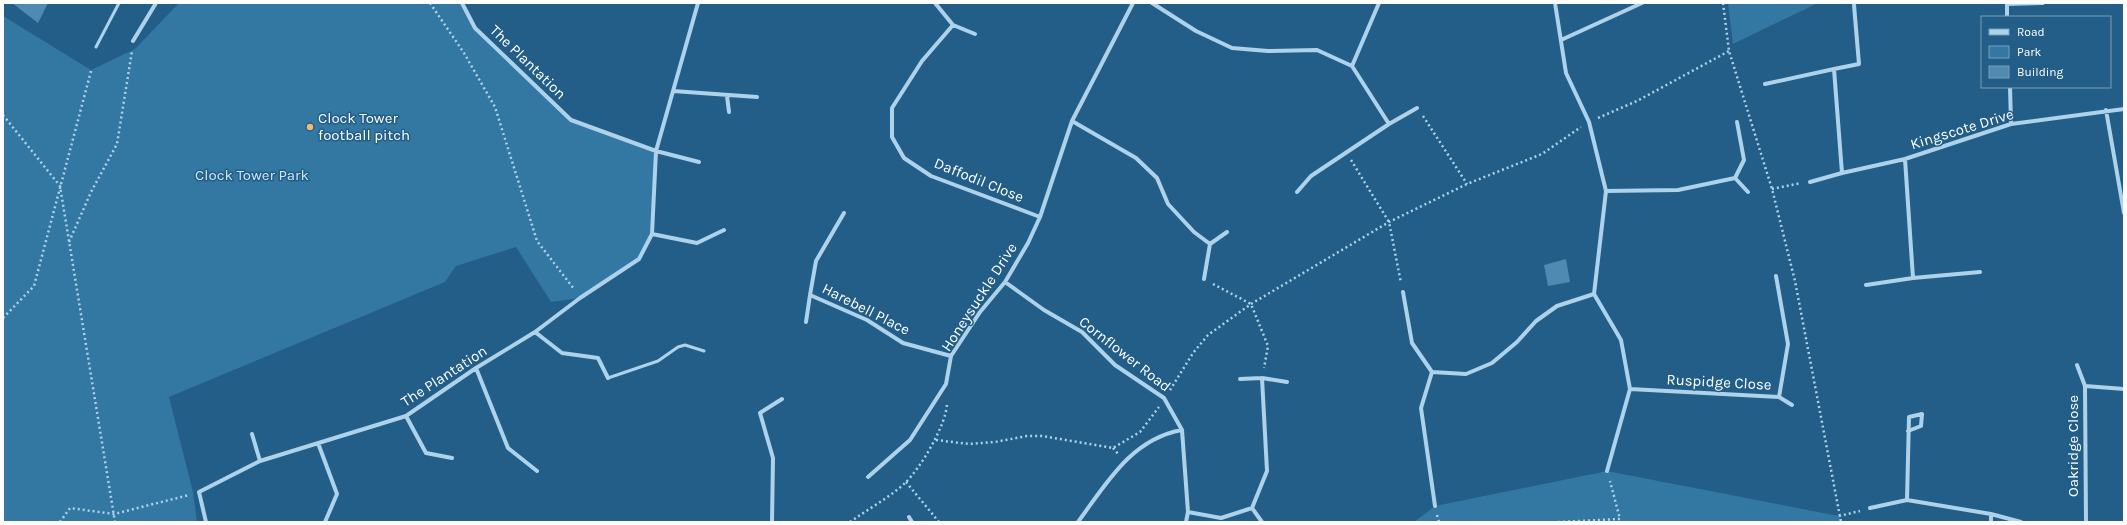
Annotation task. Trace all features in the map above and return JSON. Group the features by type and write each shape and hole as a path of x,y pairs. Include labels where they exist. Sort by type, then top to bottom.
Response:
{"street":[{"path":"133,41 156,3"},
{"name":"The Plantation","path":"462,3 475,28 571,120 656,151"},
{"name":"The Plantation","path":"199,492 260,460 406,416 476,368 535,332 580,298 639,259 652,234 656,151 696,3"},
{"path":"934,3 953,24 975,34"},
{"name":"Honeysuckle Drive","path":"868,477 910,440 946,384 951,356 980,312 1005,282 1028,243 1040,217 1072,122 1133,3"},
{"path":"1152,3 1196,31 1232,48 1268,51 1317,50 1352,66 1389,124"},
{"path":"1352,66 1379,3"},
{"path":"1555,3 1566,73 1589,122 1606,191 1594,294 1622,340 1630,389 1607,471"},
{"path":"1561,40 1642,3"},
{"path":"2007,16 2006,3 2044,3"},
{"path":"1765,84 1859,64 1854,5"},
{"name":"Daffodil Close","path":"953,24 922,62 892,108 892,137 904,158 931,176 1040,217"},
{"path":"1834,69 1842,172"},
{"path":"2010,88 2011,124"},
{"path":"673,91 757,97"},
{"path":"728,96 729,112"},
{"path":"1297,192 1311,176 1389,124 1417,108"},
{"name":"Kingscote Drive","path":"1810,182 1842,172 1905,159 2011,124 2106,110 2124,109"},
{"path":"2106,110 2124,212"},
{"path":"1072,122 1136,158 1157,178 1168,204 1194,232 1210,244"},
{"path":"1735,178 1744,160 1737,122"},
{"path":"656,151 699,162"},
{"path":"1905,159 1913,278"},
{"path":"1606,191 1678,190 1735,178"},
{"path":"1735,178 1748,192"},
{"name":"Harebell Place","path":"844,213 816,261 810,295 867,320 903,343 951,356"},
{"path":"652,234 697,243 724,230"},
{"path":"1204,279 1210,244 1227,232"},
{"path":"1866,285 1913,278 1980,272"},
{"name":"Ruspidge Close","path":"1630,389 1779,397 1788,344 1776,276"},
{"name":"Cornflower Road","path":"1005,282 1044,310 1082,332 1115,365 1164,398 1182,430 1188,512 1186,522"},
{"path":"1403,292 1412,343 1432,372"},
{"path":"1432,372 1466,374 1492,363 1517,342 1536,321 1557,306 1594,294"},
{"path":"806,322 810,295"},
{"path":"535,332 562,353 598,358 608,378"},
{"path":"2077,365 2085,386"},
{"path":"476,368 508,448 537,471"},
{"path":"1432,372 1421,408 1435,506"},
{"path":"1240,379 1262,378 1287,382"},
{"path":"1252,508 1267,471 1262,378"},
{"name":"Oakridge Close","path":"2086,522 2085,386 2124,389"},
{"path":"1779,397 1792,404"},
{"path":"772,522 773,458 760,413 782,399"},
{"path":"1907,500 1908,431 1909,418 1922,414 1921,426 1908,431"},
{"path":"406,416 426,453 452,458"},
{"path":"1078,522 1124,460 1146,443 1166,432 1182,430"},
{"path":"252,434 260,460"},
{"path":"318,443 337,494 325,522"},
{"path":"199,492 206,522"},
{"path":"1870,508 1907,500 1991,514 2021,522"},
{"path":"1188,512 1221,518 1252,508"},
{"path":"1252,508 1262,522"},
{"path":"1991,514 1991,522"},
{"path":"908,517 912,522"}],"lane":[{"path":"96,47 119,3"},
{"path":"608,378 651,364 678,347 686,345 704,351"}],"path":[{"path":"430,3 464,53 495,107 537,241 580,298"},
{"path":"1723,3 1729,51 1772,189 1795,281 1841,522"},
{"path":"69,242 91,192 117,144 133,41"},
{"path":"936,440 969,444 995,442 1027,436 1042,436 1113,448 1140,432 1193,354 1208,335 1251,304 1389,222 1466,184 1542,154 1589,122 1637,101 1729,51"},
{"path":"3,318 34,286 91,70"},
{"path":"1417,108 1466,184"},
{"path":"3,115 60,186 115,522"},
{"path":"1346,153 1389,222 1403,292"},
{"path":"1772,189 1810,182"},
{"path":"1204,279 1251,304 1268,346 1262,378"},
{"path":"850,522 906,482 936,440 947,413 946,384"},
{"path":"1558,522 1620,519 1607,471"},
{"path":"906,482 939,522"},
{"path":"60,522 70,508 114,514 199,492"},
{"path":"1839,516 1870,508"}],"green space":[{"name":"Clock Tower Park","path":"179,3 462,3 475,28 571,120 656,151 652,234 639,259 580,298 551,302 516,247 456,266 445,282 169,397 193,492 197,522 3,522 3,16 91,70 135,49"},
{"path":"1728,3 1818,3 1733,44"},
{"path":"1607,471 1839,516 1841,522 1414,522 1435,506"}],"building":[{"path":"12,3 48,3 38,23"},
{"path":"1566,259 1570,282 1548,286 1544,265"}],"place":[{"name":"Clock Tower football pitch","path":"310,127"}]}
